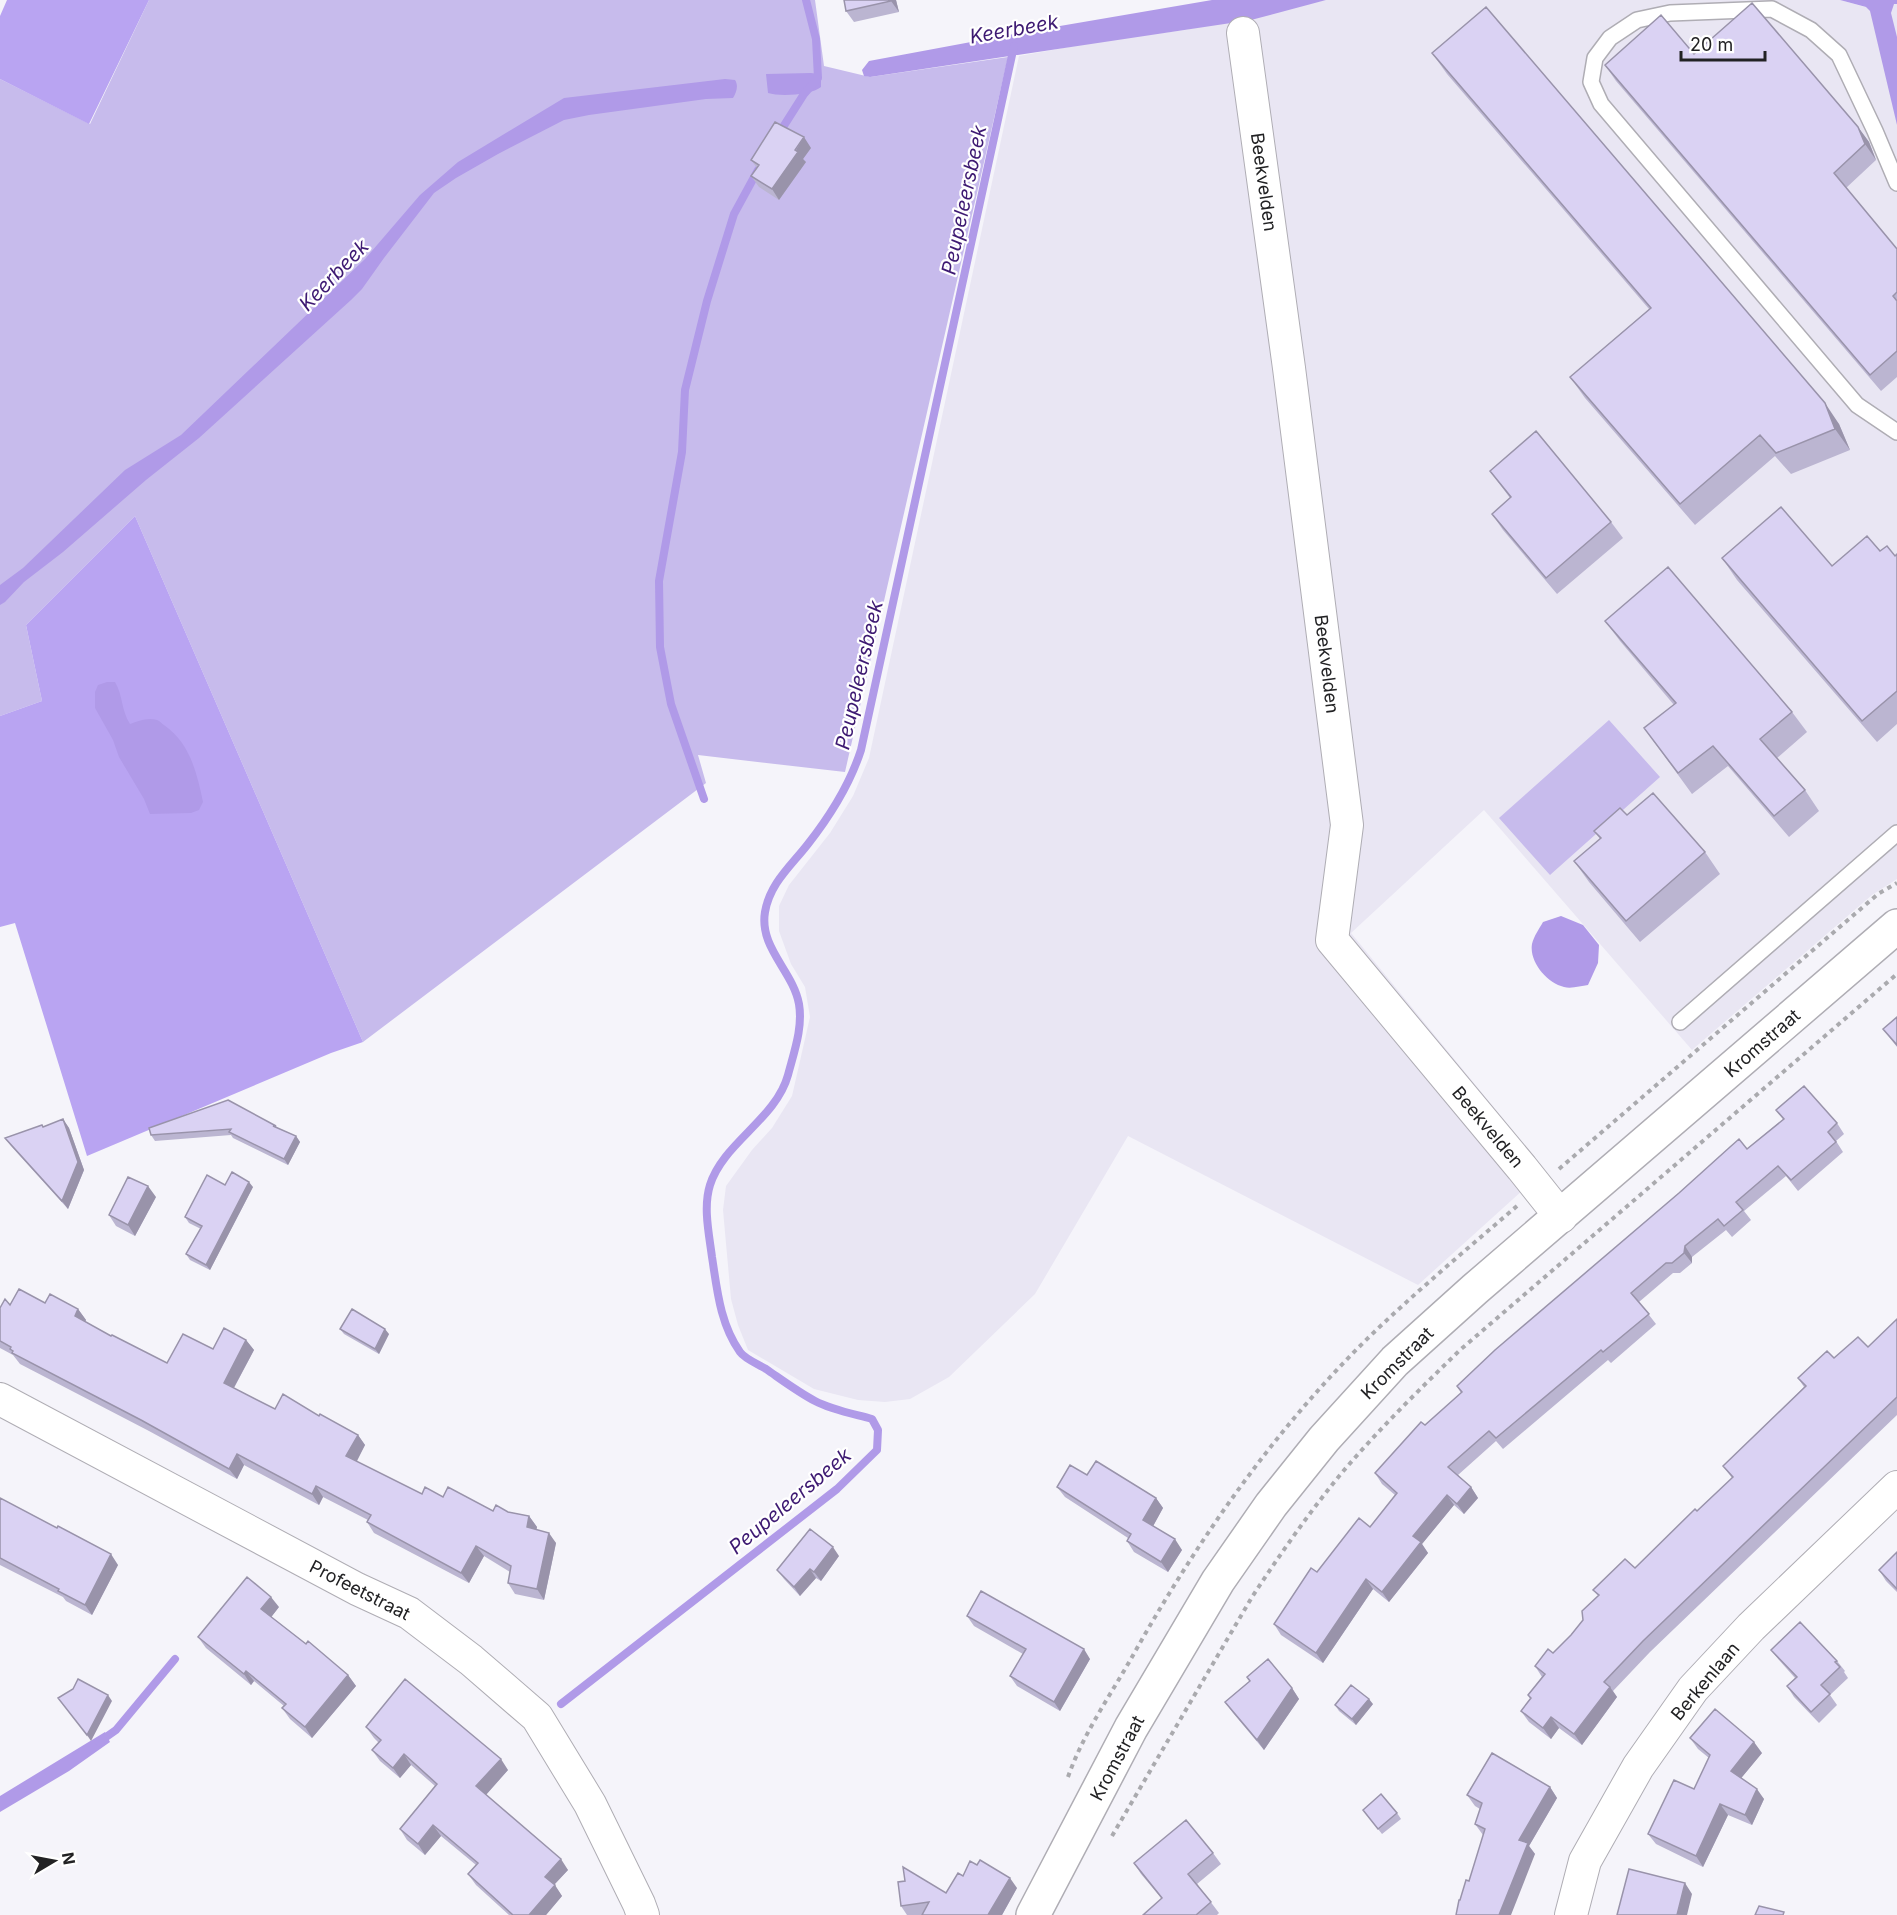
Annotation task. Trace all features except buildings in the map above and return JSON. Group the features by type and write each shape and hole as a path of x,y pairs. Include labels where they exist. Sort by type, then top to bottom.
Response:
{"main road":[{"name":"Kromstraat","path":"1033,1915 1131,1728 1218,1581 1271,1505 1324,1439 1395,1361 1475,1289 1897,926"}],"street":[{"name":"Beekvelden","path":"1243,33 1289,368 1347,825 1332,940 1561,1217"},
{"name":"Profeetstraat","path":"0,1399 357,1589 409,1613 471,1660 537,1717 590,1804 643,1915"},
{"name":"Berkenlaan","path":"1571,1915 1585,1861 1638,1767 1693,1689 1751,1627 1897,1487"}],"lane":[{"path":"1897,183 1839,55 1811,30 1772,9 1670,13 1636,20 1610,38 1595,58 1591,82 1601,104 1857,405 1897,432"},
{"path":"1680,1022 1897,833"}],"path":[{"path":"1109,1842 1252,1597 1276,1560 1362,1451 1460,1350 1897,974"}],"shaded area":[{"path":"7,0 149,0 89,124 0,79 0,16"},
{"path":"149,0 815,0 824,66 870,77 1008,57 845,772 698,755 706,783 363,1042 135,516 26,625 42,701 0,716 0,79 90,124"},
{"path":"1212,0 1326,0 1251,20 870,77 864,76 862,70 869,61"},
{"path":"1326,0 1840,0 1865,7 1897,0 1897,879 1872,895 1692,1050 1484,810 1351,933 1545,1170 1418,1285 1128,1136 1035,1294 949,1377 910,1399 885,1402 858,1400 814,1389 748,1350 731,1299 723,1210 726,1186 752,1150 772,1128 792,1096 810,1017 805,987 791,964 779,931 779,906 789,885 830,833 853,796 869,758 1019,56 1108,40 1185,30"},
{"path":"1840,0 1897,0 1891,13 1897,37 1897,125 1870,11 1866,7"},
{"path":"766,74 819,74 821,79 821,87 817,90 780,95 768,93"},
{"path":"725,79 736,82 737,89 733,98 706,99 564,120 498,154 434,193 362,289 351,300 199,438 24,582 0,605 0,585 23,568 125,470 181,435 365,259 420,195 458,162 564,98"},
{"path":"135,516 363,1042 331,1053 87,1156 15,923 0,927 0,716 42,701 26,625"},
{"path":"115,682 130,724 147,719 157,720 173,732 180,741 191,759 198,780 203,802 199,810 191,813 150,814 95,708 95,692 98,685"},
{"path":"1609,720 1660,777 1550,875 1499,818"},
{"path":"1561,916 1583,925 1599,945 1598,963 1588,985 1570,988 1558,985 1540,971 1533,958 1532,944 1543,922"},
{"path":"105,1732 110,1742 69,1771 0,1812 0,1796"}],"waterway":[{"path":"778,135 804,94 818,78 816,39 806,0"},
{"name":"Peupeleersbeek","path":"561,1704 837,1489 877,1450 878,1430 872,1419 815,1401 742,1355 728,1330 720,1306 708,1230 707,1202 710,1185 726,1156 773,1105 782,1091 795,1049 800,1022 799,1004 796,992 767,937 764,925 765,912 776,884 832,811 861,750 1014,46"},
{"path":"704,799 671,704 660,647 659,581 682,452 685,390 707,301 734,214 758,170"},
{"name":"Peupeleersbeek","path":"99,1742 116,1730 175,1659"}],"water label":[{"name":"Keerbeek","path":"1014,29"},
{"name":"Keerbeek","path":"334,275"}]}
